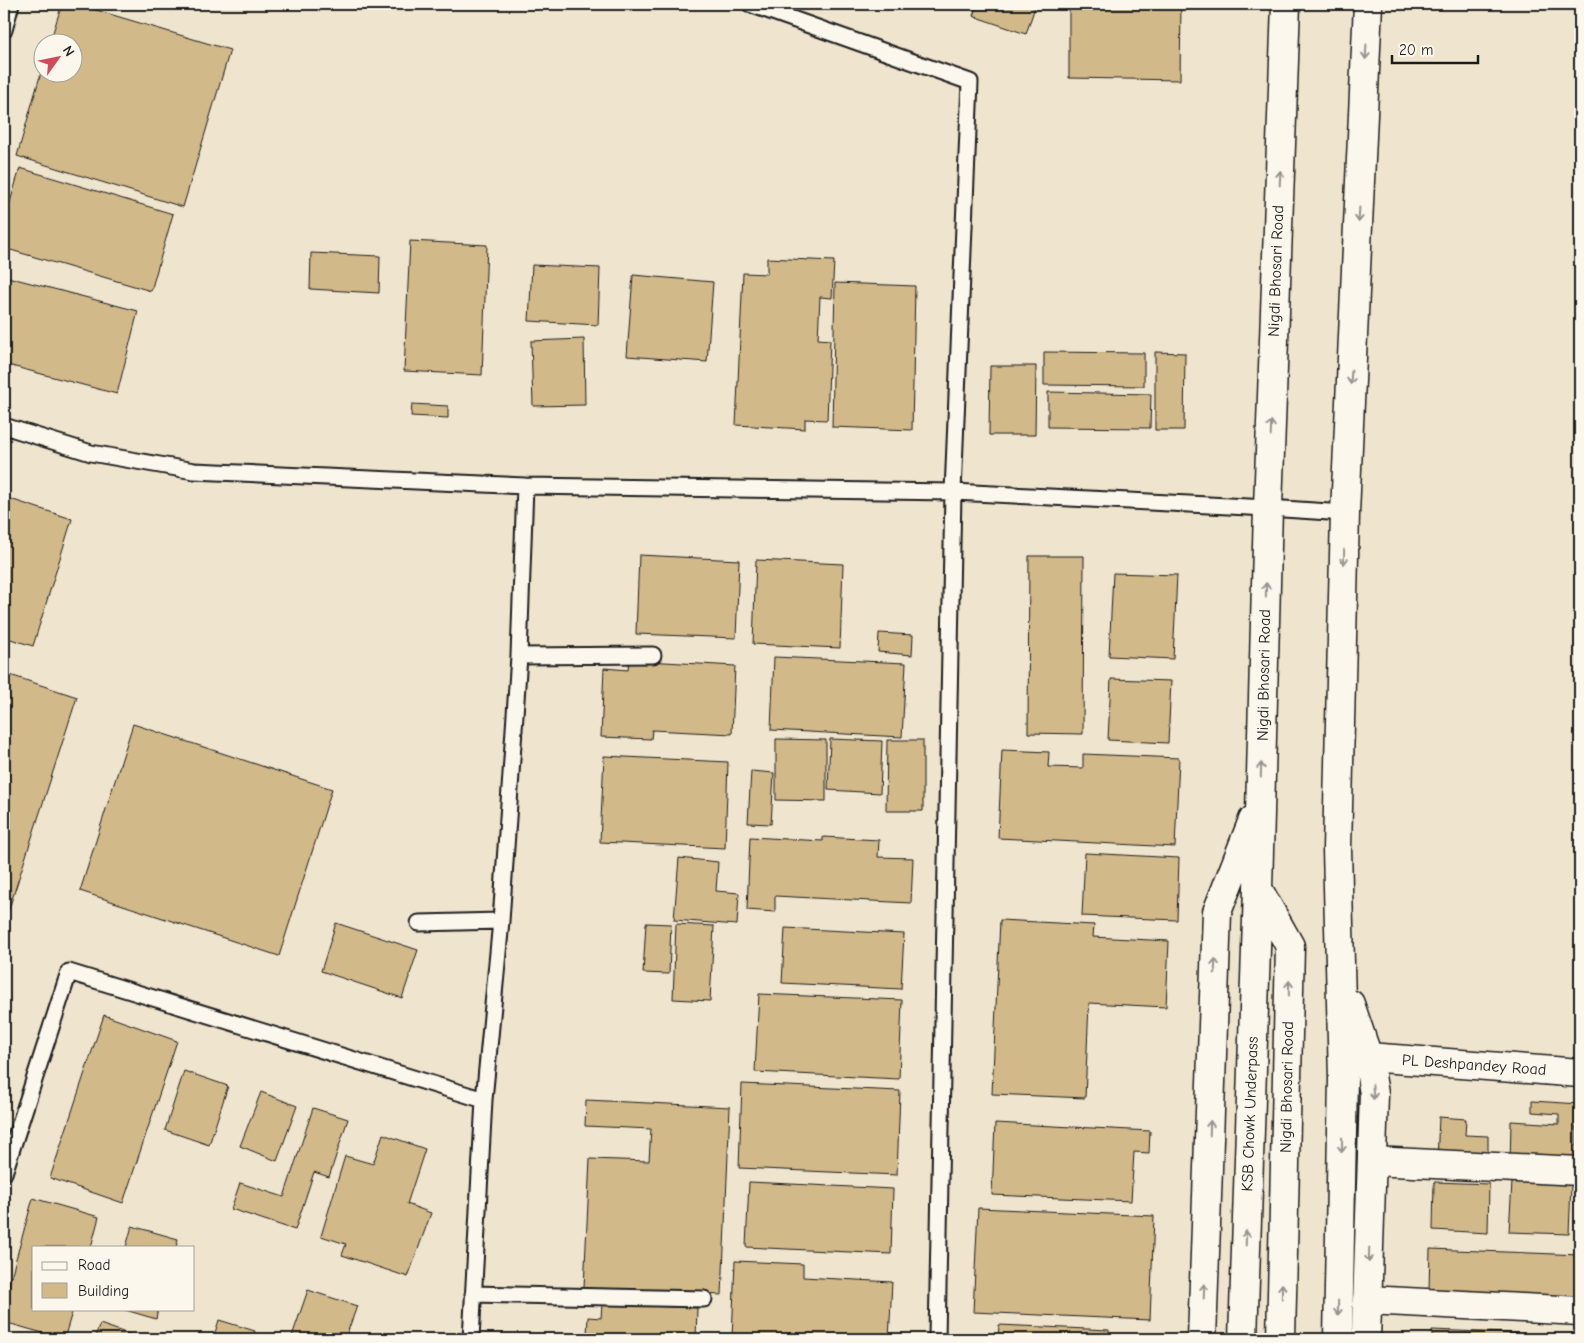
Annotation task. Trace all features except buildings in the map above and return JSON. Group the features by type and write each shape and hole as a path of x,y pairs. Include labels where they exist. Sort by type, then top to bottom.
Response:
{"main road":[{"name":"Nigdi Bhosari Road","path":"1281,1339 1290,946 1258,889 1268,508 1286,4"},
{"path":"1338,1339 1343,1079 1342,978 1337,849 1345,514 1368,4"},
{"path":"1202,1339 1218,912 1260,803"},
{"name":"KSB Chowk Underpass","path":"1243,1339 1258,889"},
{"path":"1342,978 1368,1057 1374,1094 1366,1339"},
{"name":"PL Deshpandey Road","path":"1368,1057 1580,1073"},
{"path":"1372,1161 1580,1171"},
{"path":"1367,1300 1580,1311"}],"lane":[{"path":"4,30 11,4"},
{"path":"750,4 970,82 953,492 937,1339"},
{"path":"4,426 91,454 194,471 525,486 953,492 1268,508 1345,514"},
{"path":"471,1339 484,1100 502,922 519,656 525,486"},
{"path":"519,656 653,655"},
{"path":"419,923 502,922"},
{"path":"4,1173 69,972 484,1100"},
{"path":"473,1294 704,1299"}]}
